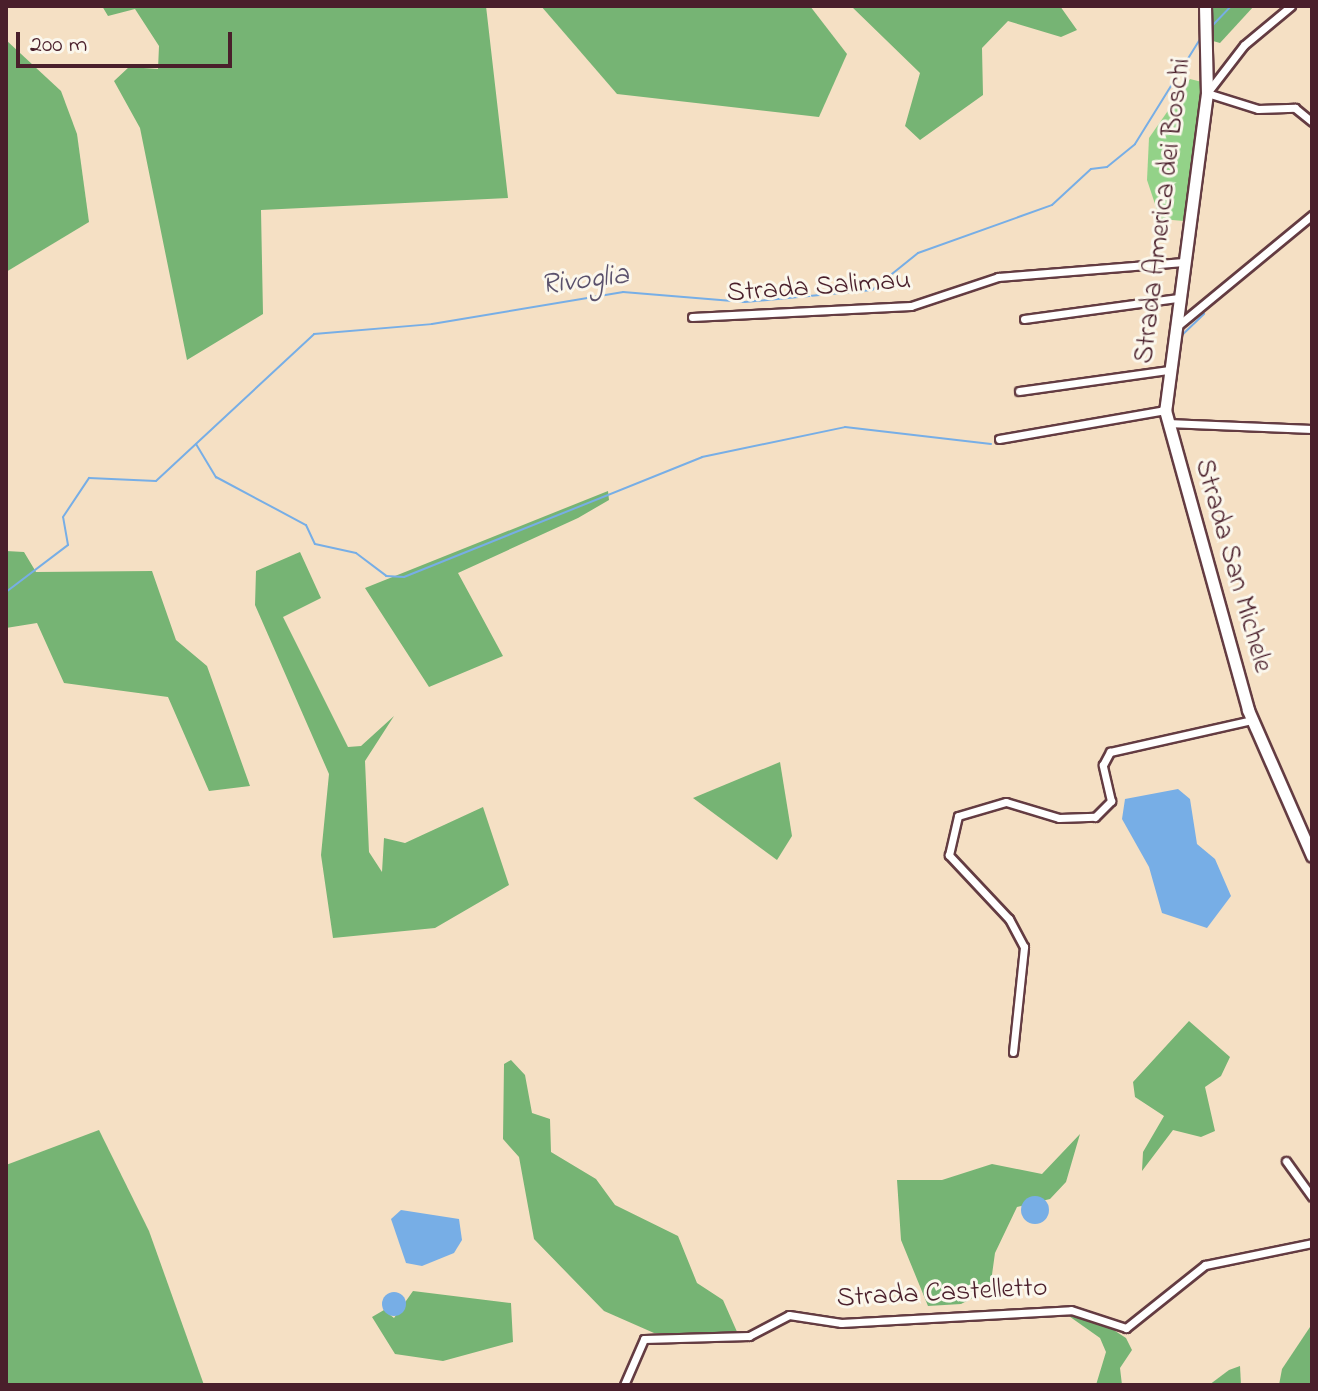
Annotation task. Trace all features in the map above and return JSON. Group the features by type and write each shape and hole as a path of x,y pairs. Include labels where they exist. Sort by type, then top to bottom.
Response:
{"street":[{"name":"Strada America dei Boschi","path":"1167,423 1168,370 1207,93 1209,22 1205,6"},
{"path":"1291,6 1244,45 1207,93 1258,109 1295,108 1312,122"},
{"path":"1173,329 1312,215"},
{"name":"Strada Salimau","path":"692,317 911,306 998,277 1183,262"},
{"path":"1024,319 1177,298"},
{"path":"1019,391 1168,370"},
{"path":"999,439 1165,410"},
{"path":"1167,423 1312,429"},
{"name":"Strada San Michele","path":"1167,423 1252,720 1312,856"},
{"path":"1013,1052 1024,947 1009,919 949,855 952,827 963,811 987,803 1017,803 1059,818 1105,810 1111,798 1103,765 1110,752 1252,720"},
{"path":"1286,1161 1312,1197"},
{"name":"Strada Castelletto","path":"624,1385 633,1352 650,1337 749,1336 789,1315 841,1323 1005,1309 1081,1311 1126,1328 1205,1265 1312,1243"}],"green space":[{"path":"102,6 486,6 508,198 261,210 263,314 187,360 140,128 114,81 129,67 158,69 159,46 135,9 108,16"},
{"path":"541,6 810,6 847,54 819,117 617,94"},
{"path":"851,6 1060,6 1077,30 1061,37 1008,21 982,48 983,95 920,140 905,126 920,73"},
{"path":"1212,6 1254,6 1220,43 1213,41"},
{"path":"6,40 61,91 77,134 89,222 6,272"},
{"path":"1190,79 1202,82 1184,221 1160,219 1147,180 1149,138"},
{"path":"608,491 609,500 578,518 458,573 503,656 429,687 365,588"},
{"path":"6,551 24,552 36,572 152,571 176,640 207,666 250,786 209,791 168,697 64,683 37,623 6,628"},
{"path":"300,552 321,598 283,617 348,747 361,746 394,716 365,761 369,852 382,872 384,838 405,843 483,807 509,885 435,928 333,938 321,855 329,774 255,605 256,571"},
{"path":"780,762 792,836 777,860 693,798"},
{"path":"1189,1021 1230,1057 1221,1076 1205,1087 1215,1131 1201,1137 1173,1130 1142,1171 1143,1152 1164,1116 1135,1097 1133,1082"},
{"path":"511,1060 525,1075 532,1113 550,1119 551,1152 596,1179 615,1205 678,1236 697,1283 723,1300 738,1334 654,1333 604,1311 534,1239 519,1157 503,1139 504,1064"},
{"path":"99,1130 149,1231 204,1385 6,1385 6,1165"},
{"path":"1080,1134 1066,1182 1050,1199 1017,1207 995,1253 990,1289 961,1304 928,1306 901,1240 897,1180 942,1180 992,1164 1042,1174"},
{"path":"413,1291 511,1303 513,1342 443,1361 395,1354 372,1317 384,1310 394,1318"},
{"path":"1066,1314 1095,1318 1126,1338 1132,1350 1120,1368 1122,1385 1096,1385 1106,1352 1100,1338"},
{"path":"1312,1324 1312,1385 1279,1385 1282,1369"},
{"path":"1240,1366 1241,1385 1209,1385 1229,1370"}],"water":[{"path":"1178,789 1190,799 1197,844 1215,859 1231,896 1207,928 1162,913 1149,867 1122,819 1125,799"},
{"path":"1035,1196 1045,1200 1049,1210 1045,1220 1035,1224 1025,1220 1021,1210 1025,1200"},
{"path":"401,1210 459,1219 462,1240 454,1253 422,1266 406,1263 391,1219"},
{"path":"394,1292 403,1295 406,1304 403,1313 394,1316 385,1313 382,1304 385,1295"}],"waterway":[{"name":"Rivoglia","path":"1210,28 1231,6"},
{"name":"Rivoglia","path":"6,592 68,545 63,517 89,478 156,481 314,334 432,324 623,292 745,302 872,290 918,253 1052,205 1091,169 1107,167 1135,144 1200,39"},
{"path":"1248,272 1312,220"},
{"path":"1179,338 1204,314"},
{"path":"196,444 216,477 306,525 315,544 356,553 386,576 404,577 702,457 845,427 991,444"}]}
